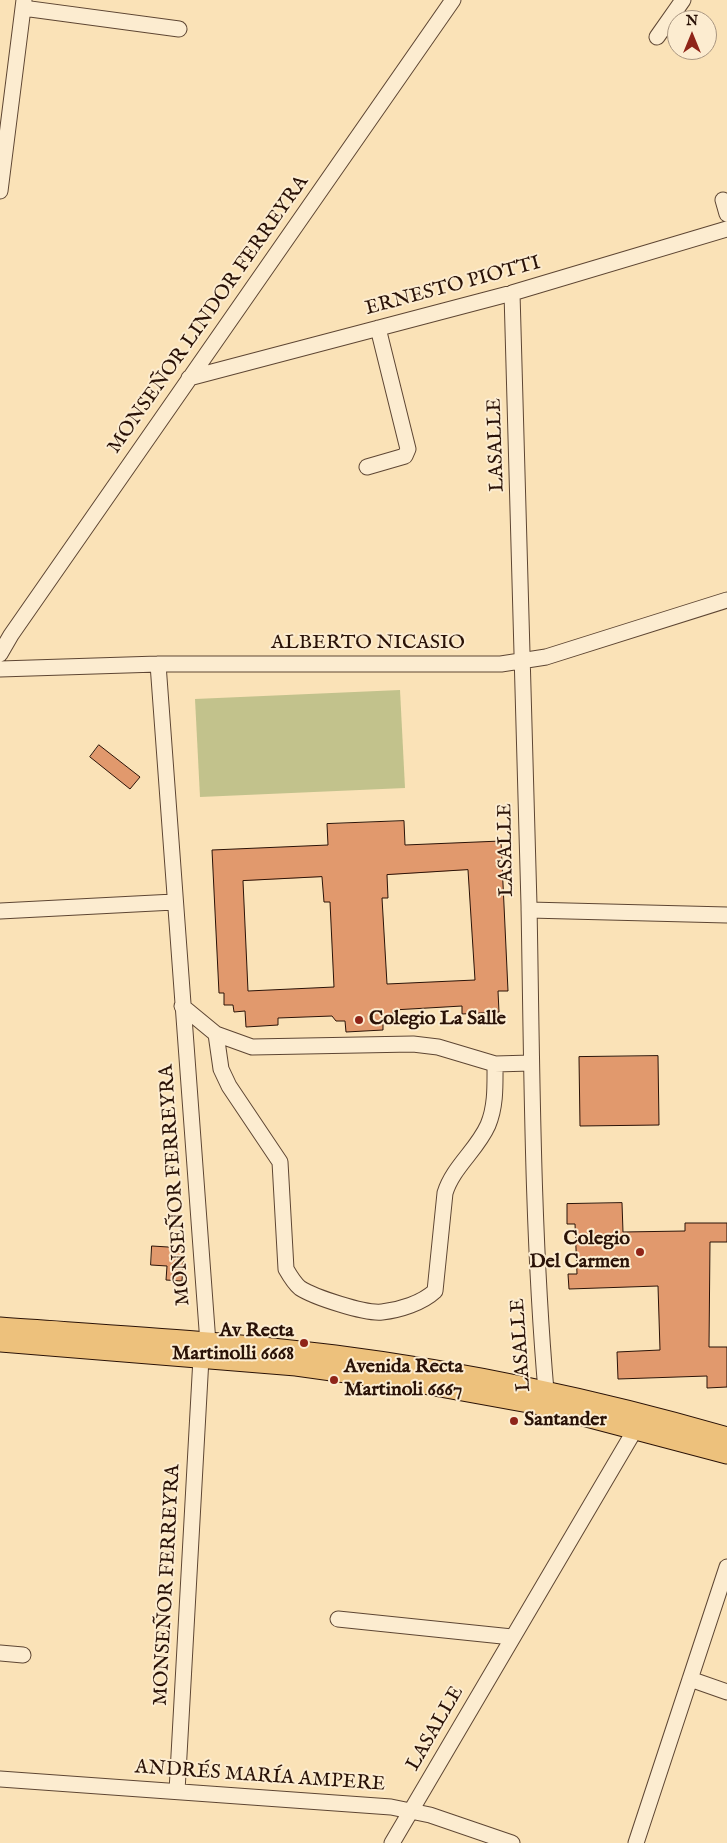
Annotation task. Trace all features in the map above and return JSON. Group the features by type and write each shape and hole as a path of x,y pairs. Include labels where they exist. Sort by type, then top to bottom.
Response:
{"main road":[{"path":"0,1327 205,1351"},
{"path":"0,1342 360,1358 546,1398 646,1414 727,1437"},
{"path":"546,1398 636,1428 727,1454"}],"street":[{"name":"MONSEÑOR LINDOR FERREYRA","path":"0,654 11,635 189,378 453,0"},
{"path":"658,37 683,0"},
{"path":"0,191 3,147 23,4 180,30"},
{"name":"ERNESTO PIOTTI","path":"189,378 512,293 727,230"},
{"name":"LASALLE","path":"512,293 538,1295 546,1398"},
{"path":"367,466 406,456 408,449 378,328"},
{"name":"ALBERTO NICASIO","path":"0,669 158,664 501,664 546,657 727,600"},
{"name":"MONSEÑOR FERREYRA","path":"158,664 174,902 197,1177 205,1351 177,1791"},
{"path":"0,912 174,902"},
{"path":"529,910 727,915"},
{"path":"182,1006 216,1034 252,1047 413,1044 438,1047 495,1064 531,1063"},
{"path":"216,1034 222,1069 229,1086 280,1162 286,1269 291,1279 300,1288 331,1300 370,1311 381,1312 416,1303 435,1291 445,1194 449,1182 487,1127 494,1108 495,1064"},
{"name":"LASALLE","path":"392,1843 636,1428"},
{"path":"636,1843 727,1567"},
{"path":"338,1619 512,1637"},
{"path":"0,1653 23,1655"},
{"path":"690,1679 727,1692"},
{"name":"ANDRÉS MARÍA AMPERE","path":"0,1778 253,1795 391,1807 411,1810 512,1843"}],"green space":[{"path":"400,690 405,788 200,797 195,699"}],"building":[{"path":"99,745 140,777 130,789 90,757"},
{"name":"Colegio La Salle","path":"404,821 405,845 501,841 508,991 498,991 499,1012 462,1014 462,1006 393,1010 393,1019 383,1019 383,1030 346,1032 345,1021 336,1021 332,1016 278,1018 278,1025 246,1027 245,1011 234,1012 233,1005 224,1005 224,993 219,993 212,850 328,845 327,824","holes":["468,870 475,980 387,984 382,898 388,898 387,875","322,877 324,902 330,902 334,987 248,991 243,881"]},
{"path":"658,1056 659,1125 580,1126 579,1057"},
{"path":"622,1203 623,1232 685,1231 685,1223 727,1223 727,1242 710,1242 709,1347 727,1347 727,1387 707,1388 707,1376 618,1379 617,1352 660,1350 658,1286 569,1289 568,1274 577,1274 575,1224 567,1224 567,1204"},
{"path":"152,1246 184,1248 182,1281 166,1280 167,1266 151,1265"}],"place":[{"name":"Colegio La Salle","path":"359,1020"},
{"name":"Colegio Del Carmen","path":"640,1252"},
{"name":"Av Recta Martinolli 6668","path":"304,1343"},
{"name":"Avenida Recta Martinoli 6667","path":"334,1380"},
{"name":"Santander","path":"514,1421"}]}
